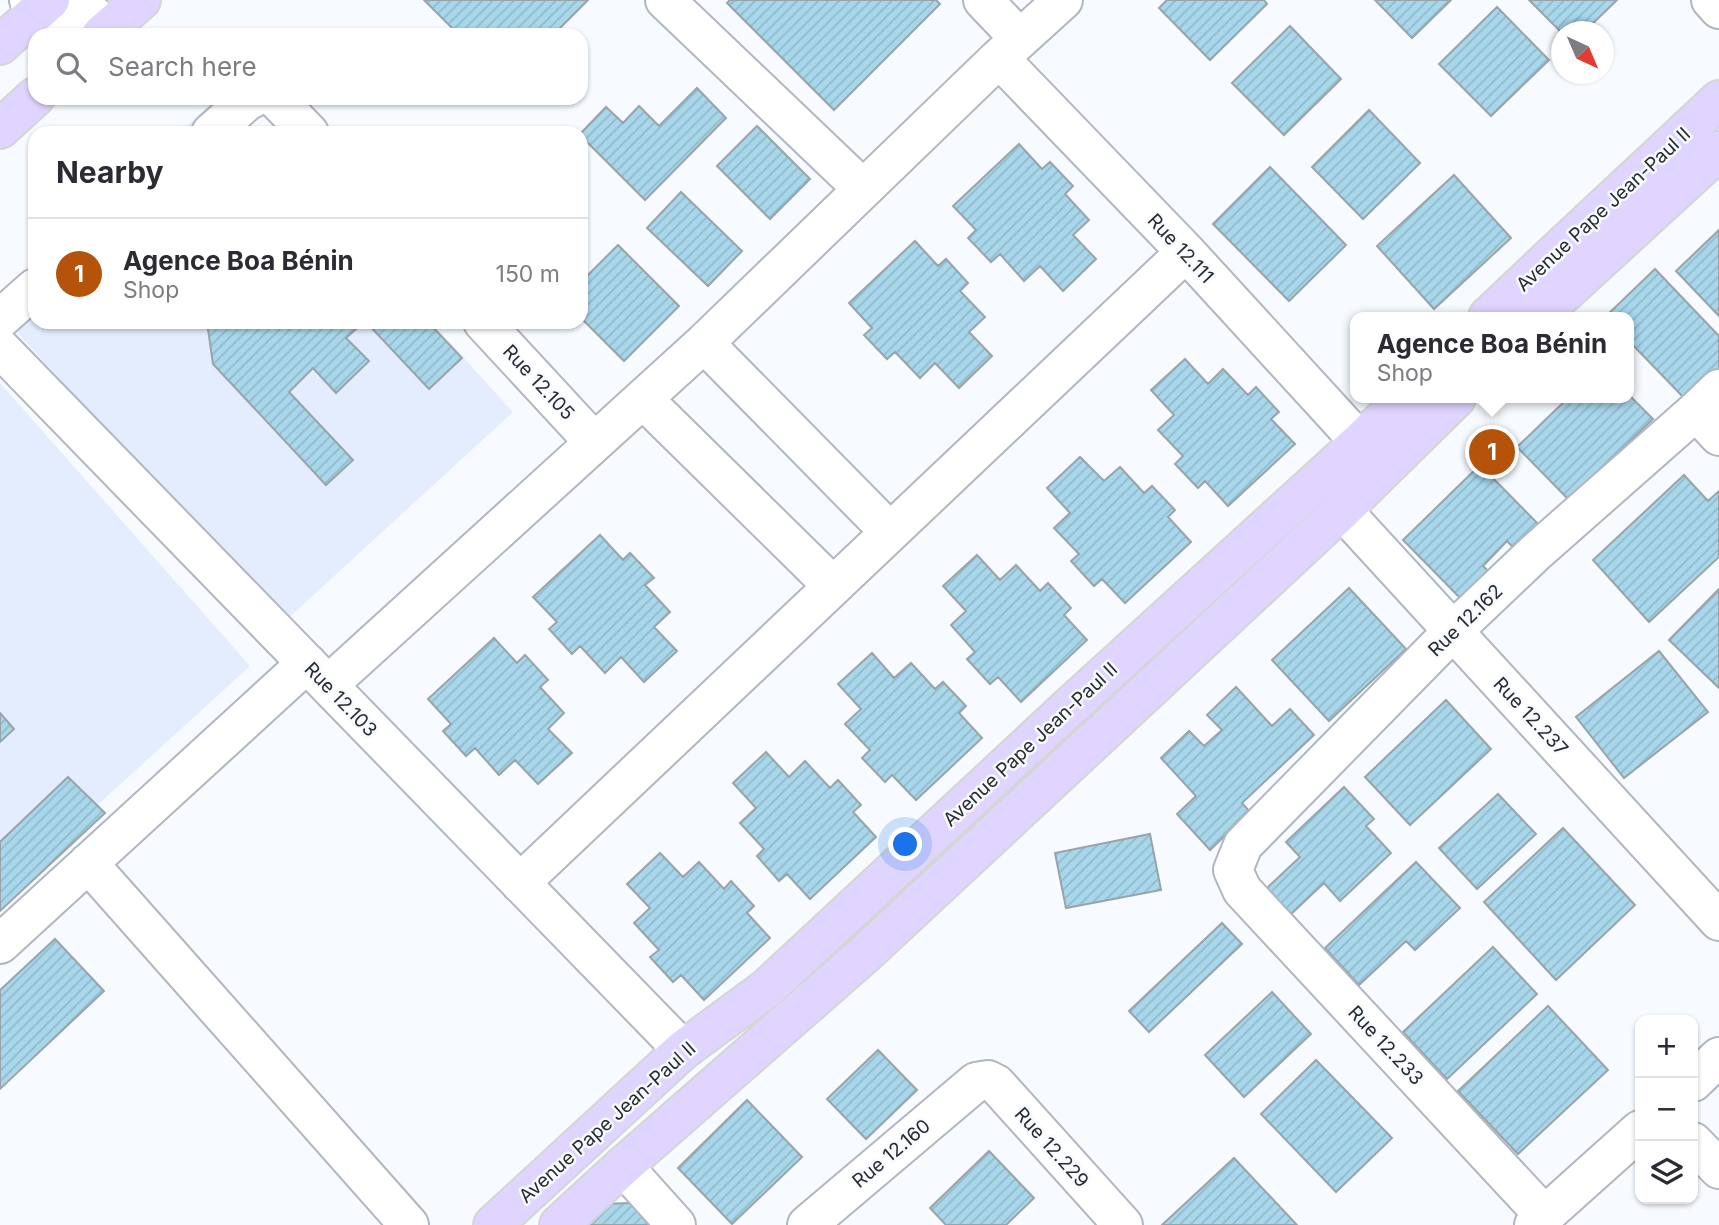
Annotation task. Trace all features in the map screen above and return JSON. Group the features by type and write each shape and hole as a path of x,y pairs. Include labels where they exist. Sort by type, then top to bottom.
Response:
{"main road":[{"path":"109,28 141,0"},
{"path":"0,45 40,3"},
{"name":"Avenue Pape Jean-Paul II","path":"1493,312 1719,100"},
{"path":"0,129 28,103"},
{"name":"Avenue Pape Jean-Paul II","path":"1543,312 1719,151"},
{"name":"Avenue Pape Jean-Paul II","path":"493,1225 683,1050 766,989 1400,403"},
{"path":"559,1225 866,953 1342,510 1451,403"}],"street":[{"path":"78,0 101,28"},
{"path":"664,0 863,189"},
{"name":"Rue 12.111","path":"983,0 1009,48 1185,252 1360,442"},
{"path":"0,944 88,863 594,442 704,344 1009,48 1063,0"},
{"path":"1711,0 1719,9"},
{"path":"40,3 61,28"},
{"path":"219,126 242,105"},
{"path":"282,105 302,126"},
{"path":"520,883 1185,252"},
{"path":"0,319 28,294"},
{"name":"Rue 12.105","path":"489,329 594,442"},
{"path":"704,344 890,532"},
{"name":"Rue 12.103","path":"0,348 683,1050"},
{"path":"643,398 833,586"},
{"name":"Rue 12.162","path":"1233,870 1243,845 1453,631 1535,553 1711,412"},
{"name":"Rue 12.237","path":"1342,510 1719,921"},
{"path":"88,863 398,1221"},
{"name":"Rue 12.233","path":"1233,870 1242,890 1539,1220"},
{"path":"1697,1078 1719,1057"},
{"name":"Rue 12.229","path":"976,1082 988,1080 996,1084 1123,1225"},
{"name":"Rue 12.160","path":"807,1225 976,1082"},
{"path":"1539,1220 1635,1134"},
{"path":"1698,1147 1719,1169"},
{"path":"623,1166 676,1225"}],"shaded area":[{"path":"209,105 232,105 251,126 187,126"},
{"path":"28,272 28,329 437,329 513,412 283,623 0,314 0,298"},
{"path":"0,383 250,666 0,894"}],"building":[{"path":"424,0 588,0 560,28 452,28"},
{"path":"730,0 936,0 940,4 834,110 727,3"},
{"path":"1167,0 1264,0 1267,4 1210,60 1159,8"},
{"path":"1375,0 1451,0 1412,38"},
{"path":"1529,0 1617,0 1595,21 1551,22"},
{"path":"1497,7 1549,60 1491,116 1439,64"},
{"path":"1290,26 1341,79 1284,135 1232,83"},
{"path":"697,88 726,118 645,200 588,143 588,126 606,107 623,123 639,106 659,126"},
{"path":"1369,110 1420,163 1363,219 1312,167"},
{"path":"757,126 810,179 770,219 717,166"},
{"path":"1019,144 1042,169 1050,162 1073,186 1065,194 1089,220 1073,235 1096,259 1063,291 1040,266 1024,281 1000,254 991,262 968,238 976,230 953,206"},
{"path":"1270,167 1346,245 1289,301 1213,224"},
{"path":"1454,175 1511,238 1434,309 1377,246"},
{"path":"681,192 742,251 708,286 647,228"},
{"path":"1719,230 1719,316 1676,271"},
{"path":"915,241 938,266 946,259 968,283 960,291 985,317 969,332 992,356 959,388 935,363 920,378 895,352 887,359 864,335 872,328 849,303"},
{"path":"618,245 679,306 624,361 588,325 588,275"},
{"path":"1655,269 1719,336 1719,371 1687,401 1634,346 1634,312 1610,312"},
{"path":"208,329 356,329 346,338 369,361 336,393 313,368 289,392 353,460 326,485 213,364"},
{"path":"373,329 435,329 462,358 429,389"},
{"path":"1185,359 1208,384 1223,369 1248,395 1256,387 1279,412 1271,419 1295,444 1228,506 1205,481 1198,488 1175,464 1183,456 1158,430 1174,415 1151,390"},
{"path":"1634,400 1653,419 1569,500 1517,447 1563,403 1634,403"},
{"path":"1080,457 1104,481 1120,467 1144,493 1152,486 1175,510 1168,517 1191,542 1125,603 1102,579 1094,586 1071,561 1079,554 1054,528 1070,513 1047,488"},
{"path":"1480,465 1547,533 1522,557 1507,541 1483,566 1498,581 1470,608 1403,540"},
{"path":"1684,475 1708,501 1719,491 1719,557 1649,622 1593,560"},
{"path":"600,535 623,560 630,553 654,578 645,585 670,612 654,627 677,651 644,682 621,657 605,673 580,646 572,654 549,629 557,622 533,597"},
{"path":"977,555 1000,580 1016,565 1040,591 1048,583 1071,608 1064,615 1087,640 1021,702 998,677 990,684 967,659 975,652 951,625 966,611 943,586"},
{"path":"1349,588 1406,649 1329,721 1272,660"},
{"path":"1719,589 1719,688 1669,640"},
{"path":"494,638 517,663 525,655 548,680 540,687 564,713 548,729 572,753 538,784 515,760 499,775 475,748 466,756 443,731 451,724 428,699"},
{"path":"1659,651 1708,712 1624,778 1576,717"},
{"path":"872,653 894,678 911,663 935,689 943,682 966,706 959,713 982,738 916,800 892,775 885,782 862,758 870,750 845,724 861,709 838,684"},
{"path":"1236,687 1272,726 1290,709 1314,735 1242,803 1250,812 1210,850 1177,814 1196,796 1161,758 1189,731 1204,746 1222,730 1207,715"},
{"path":"1446,700 1491,749 1410,825 1365,777"},
{"path":"0,713 14,729 0,742"},
{"path":"766,752 789,777 805,761 830,788 838,780 861,805 853,812 876,837 810,899 787,874 779,881 757,856 764,849 740,823 756,808 733,783"},
{"path":"68,777 105,813 0,911 0,842"},
{"path":"1344,787 1374,819 1366,826 1391,853 1340,901 1324,883 1291,914 1267,888 1300,857 1286,842"},
{"path":"1498,794 1536,834 1477,889 1439,848"},
{"path":"1563,828 1635,905 1556,980 1484,902"},
{"path":"1150,834 1161,890 1066,908 1055,853"},
{"path":"660,853 683,877 699,862 724,889 731,881 754,906 747,913 770,938 704,1000 681,975 673,982 650,957 659,950 634,923 650,908 627,884"},
{"path":"1416,862 1460,908 1415,950 1406,941 1359,985 1325,948"},
{"path":"1222,923 1242,944 1149,1032 1129,1011"},
{"path":"55,939 104,991 0,1089 0,990"},
{"path":"1493,947 1537,994 1447,1079 1403,1032"},
{"path":"1272,992 1311,1034 1244,1097 1205,1055"},
{"path":"1548,1006 1608,1070 1518,1154 1458,1091"},
{"path":"878,1050 917,1090 866,1139 827,1099"},
{"path":"1316,1060 1392,1138 1336,1192 1261,1114"},
{"path":"747,1100 802,1157 732,1224 678,1168"},
{"path":"989,1151 1034,1198 1006,1225 946,1225 930,1208"},
{"path":"1234,1158 1297,1225 1162,1225"},
{"path":"631,1203 652,1225 581,1225 603,1204"}],"place":[{"name":"Agence Boa Bénin","path":"1492,452"}]}
